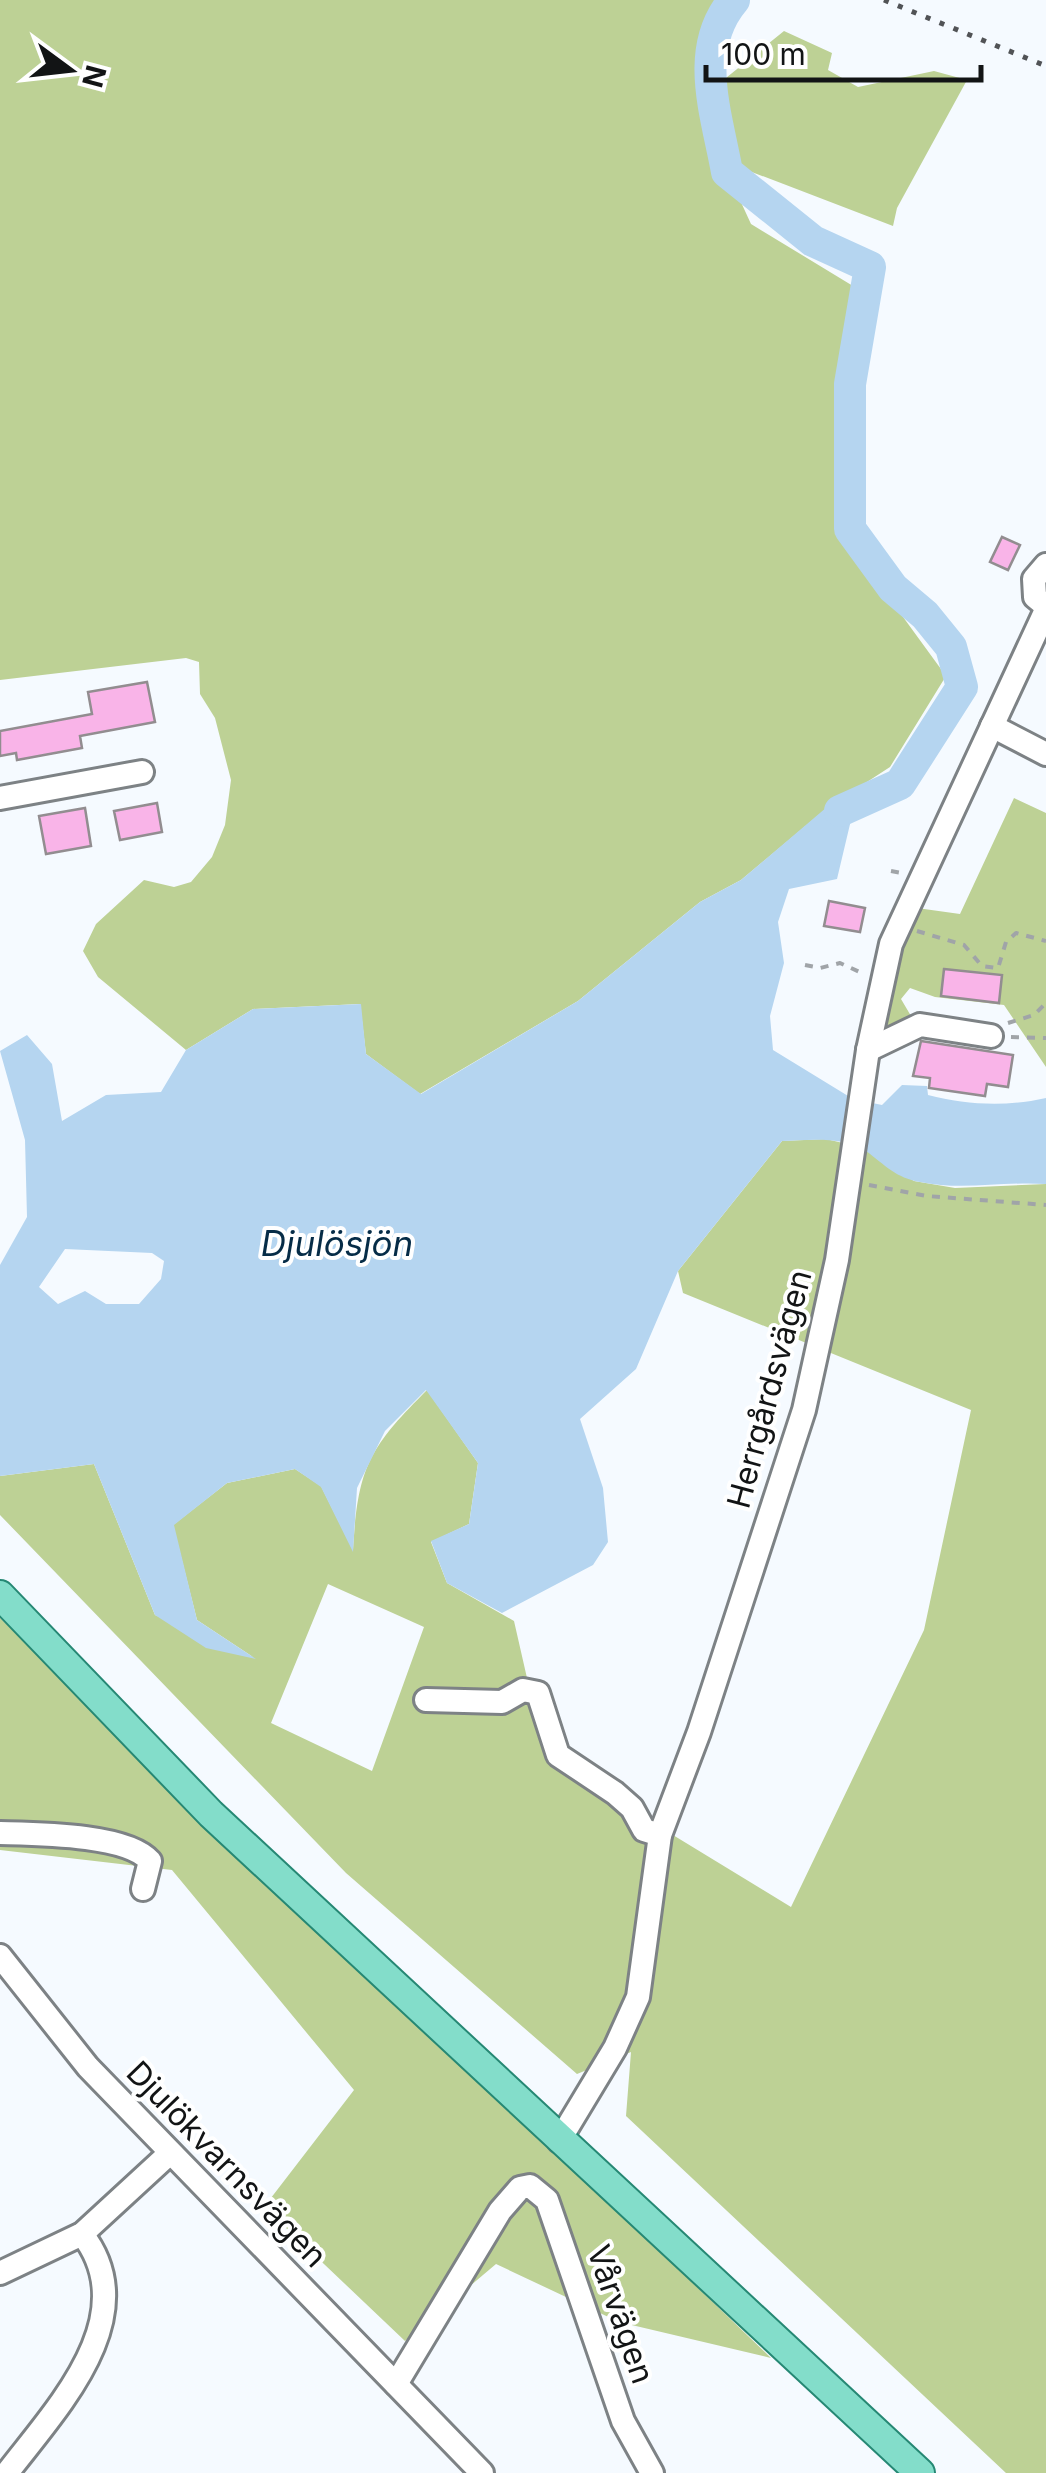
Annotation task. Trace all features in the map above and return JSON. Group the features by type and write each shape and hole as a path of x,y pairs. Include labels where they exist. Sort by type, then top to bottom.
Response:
{"main road":[{"path":"0,1595 212,1814 920,2473"}],"street":[{"path":"1046,565 1034,579 1035,597 1046,608"},
{"name":"Herrgårdsvägen","path":"560,2140 615,2048 638,1998 660,1835 700,1732 804,1410 826,1318 868,1050 898,929 1046,608"},
{"path":"992,726 1046,754"},
{"path":"0,798 142,772"},
{"path":"868,1050 920,1024 990,1036"},
{"path":"426,1700 502,1702 523,1690 538,1693 558,1756 632,1808 644,1830 660,1835"},
{"path":"0,1832 90,1840 142,1850 150,1861 142,1889"},
{"name":"Djulökvarnsvägen","path":"0,1956 88,2066 482,2473"},
{"path":"0,1997 20,1982"},
{"path":"0,2274 82,2234 170,2153"},
{"name":"Vårvägen","path":"396,2384 500,2211 523,2187 541,2190 623,2421 652,2473"},
{"path":"7,2473 84,2365 102,2330 105,2303 92,2246 82,2234"}],"path":[{"path":"898,929 964,945 982,966 998,968 1006,942 1016,933 1046,941"},
{"path":"805,965 820,968 840,963 868,975 884,974"},
{"path":"1046,1003 1034,1015 1009,1021 1002,1037 1046,1038"},
{"path":"850,1182 927,1196 1046,1205"}],"green space":[{"path":"0,0 727,0 706,35 706,85 722,161 751,224 853,286 834,465 839,529 946,676 890,767 827,808 741,880 700,902 578,1001 420,1094 366,1054 360,1004 253,1009 186,1050 98,977 83,951 96,924 144,880 174,887 191,882 212,857 225,825 231,780 215,718 200,694 199,662 186,658 0,680"},
{"path":"784,31 832,53 828,70 858,87 934,71 967,80 897,208 893,226 731,164 716,86"},
{"path":"1014,798 1046,813 1046,1067 1004,1005 935,997 910,988 901,999 911,1016 883,1031 882,1015 917,908 960,914"},
{"path":"826,1139 864,1148 914,1181 955,1188 1046,1184 1046,2473 1006,2473 626,2116 631,2052 577,2074 346,1873 0,1515 0,1476 94,1464 155,1615 253,1657 197,1620 173,1525 227,1483 295,1469 321,1486 353,1550 359,1498 370,1461 379,1444 427,1390 478,1463 469,1524 431,1542 447,1583 514,1621 545,1757 791,1907 924,1630 971,1410 683,1293 678,1271 782,1141","holes":["328,1584 424,1627 372,1771 271,1723"]},
{"path":"0,1618 771,2358 619,2322 496,2264 405,2341 264,2207 354,2090 172,1870 0,1850"}],"water":[{"name":"Djulösjön","path":"827,807 851,820 837,879 789,889 778,922 784,963 770,1016 773,1050 853,1099 882,1105 902,1085 927,1086 928,1095 972,1103 1046,1098 1046,1184 952,1186 920,1182 897,1174 848,1143 782,1141 678,1271 636,1369 580,1419 603,1488 608,1542 593,1565 502,1613 447,1583 431,1541 469,1524 478,1463 426,1390 385,1431 357,1488 353,1552 321,1487 295,1469 227,1483 174,1525 197,1620 256,1659 206,1648 155,1615 94,1464 0,1476 0,1265 27,1217 25,1140 0,1051 27,1035 52,1064 62,1121 106,1095 161,1092 186,1050 253,1009 361,1004 366,1054 421,1094 578,1001 700,902 741,880","holes":["65,1249 152,1253 164,1261 161,1279 139,1304 106,1304 85,1291 58,1304 39,1287"]}],"building":[{"path":"1002,537 1020,545 1008,570 990,562"},
{"path":"147,682 155,722 80,736 82,748 17,760 16,753 0,756 0,731 92,714 88,692"},
{"path":"157,803 162,832 120,840 114,811"},
{"path":"85,808 91,846 46,854 39,816"},
{"path":"829,901 865,908 860,932 824,926"},
{"path":"944,969 1002,975 999,1003 941,996"},
{"path":"921,1041 1013,1055 1008,1087 987,1084 985,1096 929,1088 930,1078 913,1076"}],"waterway":[{"path":"734,0 721,19 711,61 714,105 727,172 813,241 870,267 850,384 850,529 893,588 925,615 951,647 962,687 900,784 840,811"}],"railway":[{"path":"884,0 1046,66"}]}
